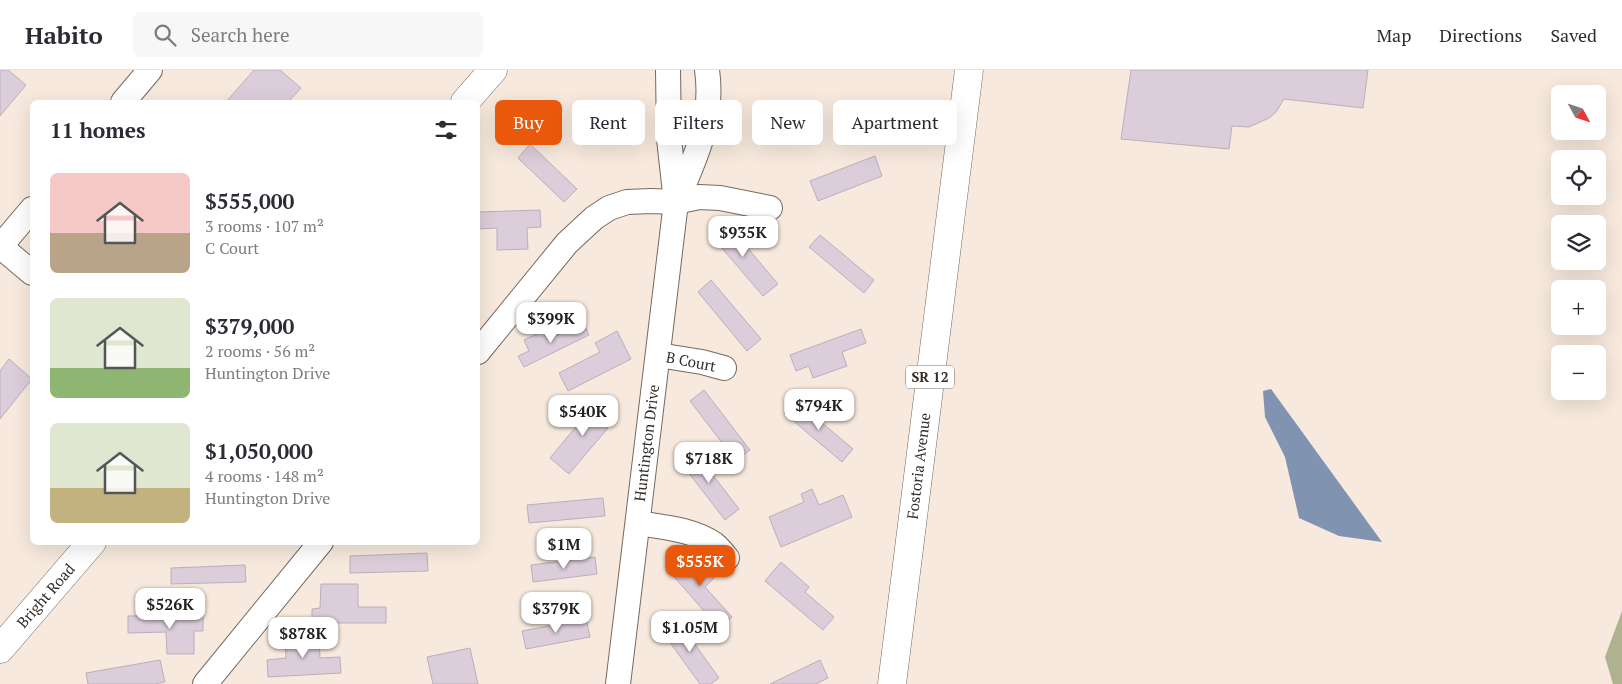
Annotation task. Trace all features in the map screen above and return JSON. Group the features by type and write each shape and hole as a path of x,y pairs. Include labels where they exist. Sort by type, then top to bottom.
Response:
{"main road":[{"path":"467,100 493,70"},
{"name":"Fostoria Avenue","path":"892,684 969,70"},
{"name":"Bright Road","path":"0,650 89,545"}],"street":[{"path":"124,100 150,70"},
{"name":"Huntington Drive","path":"618,684 676,202 669,139 668,70"},
{"name":"Huntington Drive","path":"676,202 699,149 708,114 707,70"},
{"path":"480,350 567,243 594,218 609,208 627,202 676,202 699,197 720,198 770,208"},
{"path":"30,211 0,246 30,271"},
{"name":"B Court","path":"658,355 702,362 724,368"},
{"path":"638,523 681,530 698,536 714,544 728,558"},
{"path":"205,684 319,545"}],"green space":[{"path":"1622,611 1622,684 1613,684 1605,657"}],"water":[{"path":"1271,389 1382,542 1339,536 1299,518 1285,457 1265,417 1263,391"}],"building":[{"path":"0,70 8,70 26,85 0,116"},
{"path":"254,70 280,70 301,88 290,100 228,100"},
{"path":"1131,70 1368,70 1363,108 1284,99 1276,112 1269,118 1249,127 1232,126 1229,149 1121,139"},
{"path":"531,145 577,189 564,202 518,158"},
{"path":"875,156 882,176 818,201 810,181"},
{"path":"540,210 541,227 527,228 528,249 497,250 497,228 480,229 480,212"},
{"path":"724,220 778,284 763,296 709,233"},
{"path":"820,235 874,280 864,293 809,247"},
{"path":"711,280 761,339 747,351 698,292"},
{"path":"583,322 589,335 524,367 518,356 529,351 524,340 543,331 547,340"},
{"path":"861,329 866,343 842,352 847,366 813,378 809,366 796,371 790,355"},
{"path":"617,331 631,359 568,391 559,373 600,352 595,343"},
{"path":"9,359 30,377 30,382 0,419 0,371"},
{"path":"704,390 750,450 736,461 690,401"},
{"path":"598,400 615,414 605,426 608,428 569,474 550,458"},
{"path":"795,400 853,449 842,462 784,413"},
{"path":"692,448 739,509 725,520 678,459"},
{"path":"812,489 819,505 843,495 852,517 781,547 769,517 804,502 801,494"},
{"path":"603,498 605,516 529,523 527,505"},
{"path":"691,551 714,578 705,587 732,617 719,628 669,571"},
{"path":"427,553 428,571 350,573 350,556"},
{"path":"595,557 597,574 533,582 531,565"},
{"path":"781,562 809,587 805,592 834,617 823,630 765,581"},
{"path":"245,565 246,582 171,584 171,568"},
{"path":"321,584 358,584 358,607 386,607 386,623 312,623 312,609 320,608"},
{"path":"203,615 203,631 194,631 194,654 167,654 166,632 128,633 128,616"},
{"path":"586,619 590,637 526,649 522,631"},
{"path":"677,619 719,678 711,684 700,684 661,630"},
{"path":"319,634 320,658 340,657 341,673 268,677 267,660 286,658 285,636"},
{"path":"470,648 478,684 433,684 427,657"},
{"path":"160,660 165,682 155,684 88,684 86,673"},
{"path":"820,660 828,678 816,684 770,684"}]}
